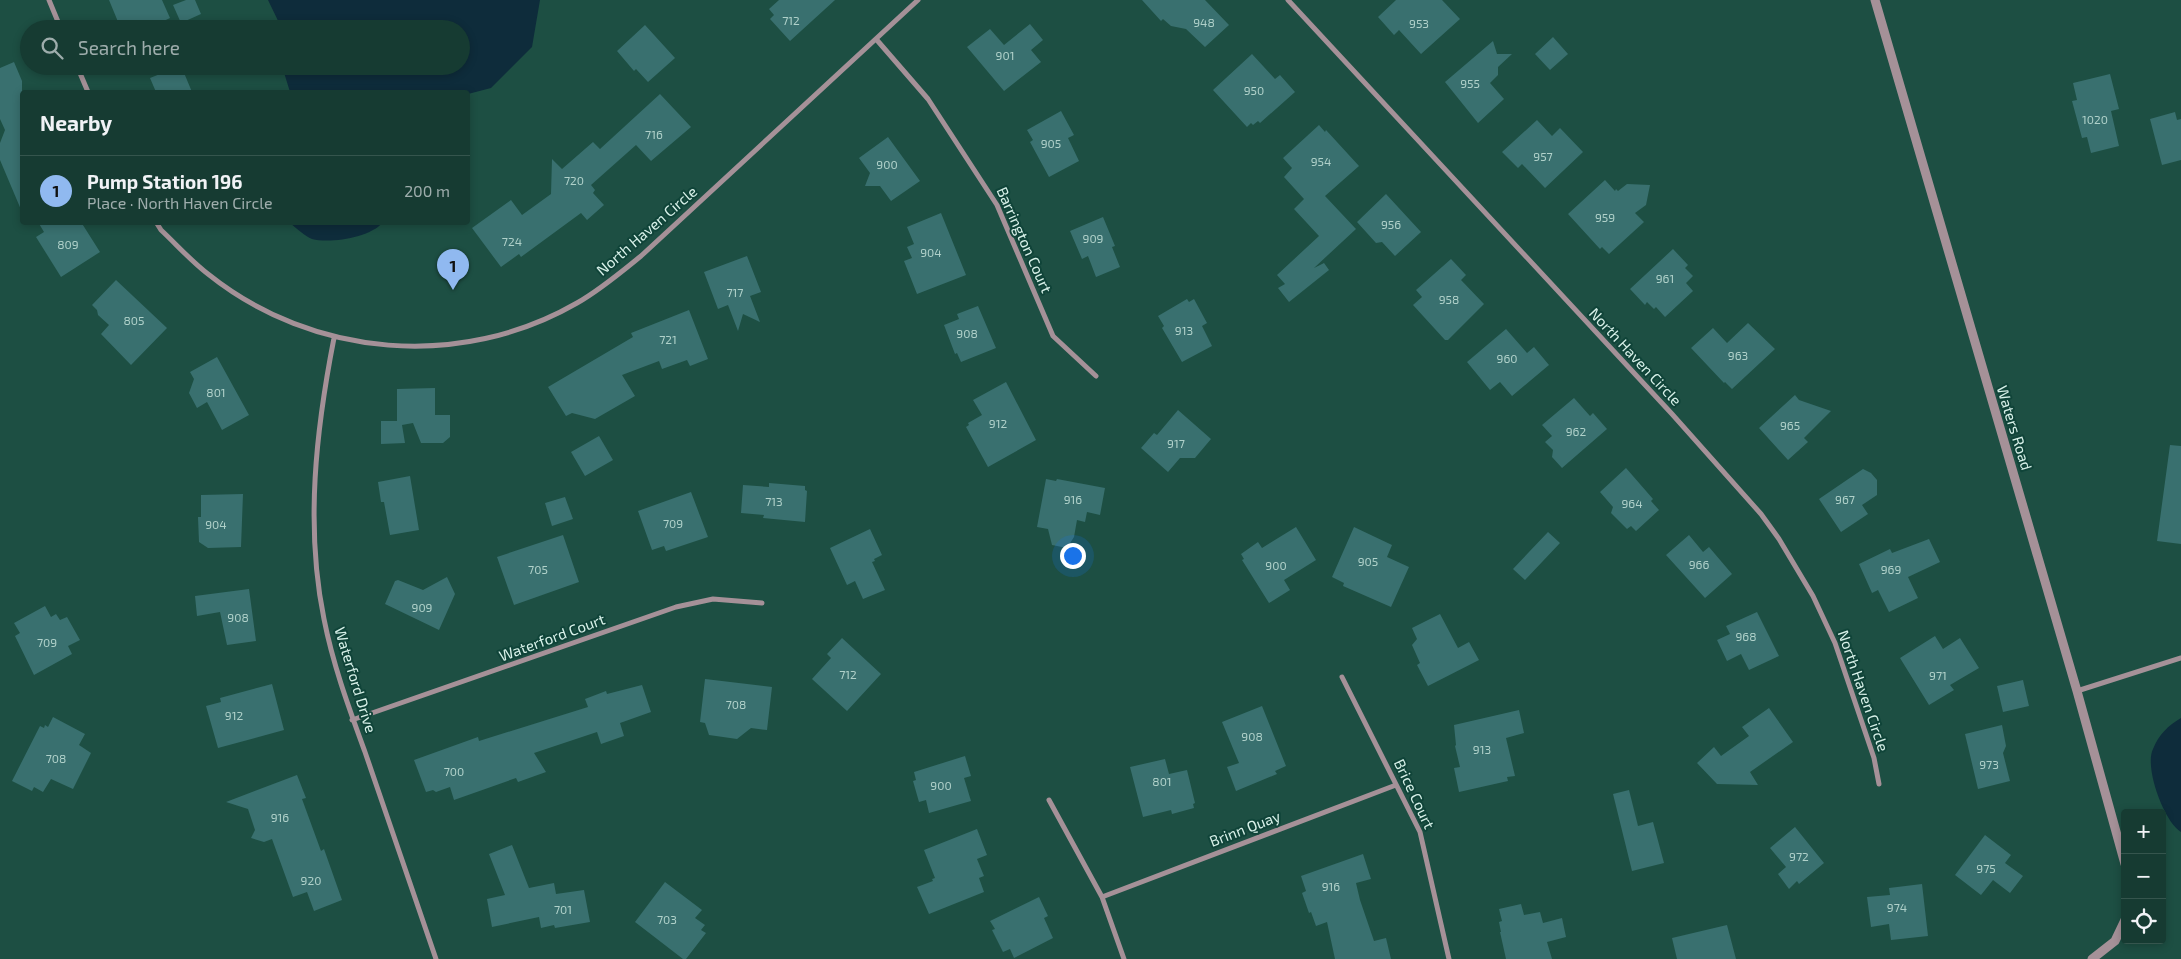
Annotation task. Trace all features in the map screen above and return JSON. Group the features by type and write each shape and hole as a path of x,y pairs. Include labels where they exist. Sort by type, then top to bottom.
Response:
{"street":[{"path":"49,0 57,20"},
{"name":"North Haven Circle","path":"158,225 208,274 234,292 263,309 315,332 334,338 386,345 416,346 480,340 504,334 548,318 603,287 641,256 918,0"},
{"name":"North Haven Circle","path":"1288,0 1672,414 1761,514 1779,539 1813,596 1835,643 1874,758 1879,784"},
{"name":"Waters Road","path":"1875,0 2077,691 2122,854"},
{"name":"Barrington Court","path":"876,39 928,99 998,205 1053,336 1096,376"},
{"path":"81,75 87,90"},
{"name":"Waterford Drive","path":"334,338 319,424 314,489 316,557 324,618 337,676 436,959"},
{"name":"Waterford Court","path":"352,720 676,607 713,599 762,603"},
{"path":"2077,691 2181,658"},
{"name":"Brice Court","path":"1342,677 1420,832 1449,959"},
{"name":"Brinn Quay","path":"1102,897 1396,785"},
{"path":"1049,800 1102,897 1124,959"},
{"path":"2092,959 2115,941 2121,931"}],"water":[{"path":"268,0 540,0 532,47 491,88 470,93 470,90 289,90 285,75 470,75 470,20 278,20"},
{"path":"293,225 380,225 360,236 339,240 312,239"},
{"path":"2181,718 2181,832 2168,817 2166,809 2162,806 2153,781 2151,768 2151,757 2155,744 2168,727"}],"building":[{"path":"109,0 162,0 170,18 166,20 117,20"},
{"path":"186,0 195,0 201,14 188,20 180,20 173,5"},
{"path":"779,0 835,0 790,41 770,19 774,15 769,9"},
{"path":"1142,0 1205,0 1229,25 1205,47 1186,29 1171,26 1163,19 1161,21"},
{"path":"1396,0 1442,0 1460,19 1421,54 1399,30 1394,35 1378,17"},
{"path":"1030,24 1043,40 1031,50 1041,62 1004,91 967,47 990,29 1004,45"},
{"path":"645,25 675,58 648,82 636,69 634,71 617,51"},
{"path":"1553,37 1568,54 1550,70 1535,54"},
{"path":"1493,41 1497,54 1512,54 1498,67 1498,75 1490,83 1504,99 1478,123 1445,82"},
{"path":"1252,54 1275,79 1280,75 1295,92 1260,123 1258,121 1253,125 1251,123 1247,127 1213,90"},
{"path":"14,62 22,81 22,90 20,90 20,207 0,160 0,143 5,130 0,119 0,68"},
{"path":"2110,74 2119,109 2111,111 2119,146 2091,153 2087,137 2082,138 2072,101 2077,100 2073,83"},
{"path":"158,75 185,75 191,90 155,90 150,78"},
{"path":"660,94 691,127 651,161 636,145 591,185 595,190 593,193 604,205 587,220 581,213 521,257 519,254 501,267 472,228 511,200 522,215 551,194 552,159 562,169 593,142 600,149"},
{"path":"1061,111 1074,135 1068,138 1079,161 1049,177 1030,142 1033,140 1027,130"},
{"path":"2175,112 2177,120 2181,119 2181,160 2162,165 2150,119"},
{"path":"1537,120 1552,136 1560,128 1583,152 1545,188 1522,164 1518,168 1502,152"},
{"path":"1319,125 1325,132 1326,130 1359,166 1325,196 1356,229 1314,268 1324,263 1329,270 1289,302 1278,288 1285,284 1277,275 1319,236 1294,209 1304,199 1284,177 1292,168 1283,158"},
{"path":"888,137 920,181 891,201 880,186 865,186 870,173 859,158"},
{"path":"1605,180 1615,191 1616,189 1618,191 1627,184 1650,185 1646,205 1635,213 1644,222 1609,254 1602,247 1600,249 1568,214"},
{"path":"1386,194 1421,232 1395,256 1382,242 1376,243 1357,222"},
{"path":"941,213 966,275 917,294 904,261 912,258 907,247 914,244 907,227"},
{"path":"1103,217 1115,246 1112,247 1120,267 1096,277 1088,256 1082,259 1070,231"},
{"path":"40,225 83,225 100,252 61,277 36,237 44,232"},
{"path":"1673,249 1688,265 1685,268 1693,276 1686,283 1693,291 1665,317 1656,307 1654,309 1647,302 1645,305 1630,289"},
{"path":"747,256 761,292 750,296 760,322 743,314 738,331 728,305 718,309 704,272"},
{"path":"1451,259 1466,275 1461,280 1484,304 1448,340 1445,340 1413,305 1422,297 1416,290"},
{"path":"116,280 167,328 131,365 101,334 109,325 98,315 97,310 92,305"},
{"path":"1187,299 1189,302 1194,299 1207,323 1202,326 1212,346 1182,362 1162,328 1164,326 1158,316"},
{"path":"978,306 996,348 961,362 957,353 955,354 944,325 959,319 957,314"},
{"path":"689,310 708,359 690,366 687,360 662,369 659,361 622,375 635,396 595,419 572,413 566,416 548,387 633,337 631,333"},
{"path":"1748,323 1775,349 1732,389 1691,348 1713,328 1727,343"},
{"path":"1506,329 1527,353 1534,347 1549,365 1512,396 1500,382 1490,390 1467,362"},
{"path":"217,357 249,415 222,430 207,402 197,408 189,393 194,379 190,372"},
{"path":"1006,382 1036,440 988,467 966,427 969,425 968,423 982,415 973,400"},
{"path":"435,388 435,415 450,415 450,437 443,443 421,443 413,423 402,425 405,443 381,444 381,421 397,421 397,389"},
{"path":"1795,395 1799,400 1831,411 1804,438 1808,442 1788,460 1759,428"},
{"path":"1574,398 1590,416 1593,413 1607,429 1562,468 1552,457 1553,450 1545,442 1552,436 1542,425"},
{"path":"1178,410 1211,439 1195,458 1180,458 1168,472 1141,448 1154,433 1157,435"},
{"path":"599,436 613,460 585,476 571,452"},
{"path":"2170,445 2181,446 2181,544 2157,541"},
{"path":"1626,468 1653,499 1651,501 1659,510 1636,531 1631,526 1627,529 1611,513 1613,507 1600,492"},
{"path":"1863,469 1871,473 1877,480 1877,495 1862,505 1868,514 1841,532 1819,499"},
{"path":"410,476 419,530 390,535 378,482"},
{"path":"1046,479 1056,481 1057,479 1105,488 1100,515 1087,512 1085,522 1077,520 1074,537 1067,548 1052,545 1048,529 1037,527"},
{"path":"769,483 805,486 807,491 805,522 763,518 764,515 741,513 743,485 769,487"},
{"path":"691,492 708,537 666,551 664,546 652,550 638,511"},
{"path":"243,494 241,547 208,548 199,542 198,517 201,517 201,495"},
{"path":"565,497 573,519 552,526 545,503"},
{"path":"1296,527 1316,560 1284,580 1290,590 1269,603 1242,560 1244,559 1241,554 1258,542 1262,548"},
{"path":"1354,527 1392,545 1387,557 1409,567 1391,607 1343,586 1344,583 1332,577"},
{"path":"870,529 882,555 872,562 885,590 863,599 855,581 847,585 830,548"},
{"path":"1548,532 1560,543 1525,580 1513,569"},
{"path":"563,535 579,582 514,605 497,557"},
{"path":"1689,535 1703,552 1709,547 1732,574 1705,598 1666,555"},
{"path":"1929,539 1940,562 1908,577 1918,598 1889,612 1878,590 1872,593 1859,564 1890,549 1892,553"},
{"path":"447,577 455,594 439,630 385,604 395,581 398,580 423,590"},
{"path":"249,589 256,641 227,645 220,612 197,616 195,596"},
{"path":"45,606 51,617 56,614 60,620 67,617 80,640 68,646 72,654 34,675 15,636 20,633 14,623"},
{"path":"1757,612 1779,656 1749,670 1741,654 1727,661 1717,640 1730,634 1726,626"},
{"path":"1440,614 1458,648 1469,642 1479,660 1428,686 1417,665 1420,663 1412,645 1417,639 1412,628"},
{"path":"1935,636 1943,649 1960,638 1979,668 1950,685 1954,690 1929,705 1900,658"},
{"path":"842,638 881,674 847,711 812,679 831,658 827,654"},
{"path":"705,679 772,687 767,730 751,728 737,739 709,735 705,723 700,722"},
{"path":"2023,680 2029,706 2003,712 1997,686"},
{"path":"272,684 284,730 218,748 206,706 221,702 220,698"},
{"path":"642,685 651,712 620,723 624,736 601,744 597,732 534,753 546,772 518,782 516,778 454,800 450,787 436,792 433,790 426,792 414,760 478,737 479,741 588,707 585,699 606,691 607,694"},
{"path":"1262,706 1286,766 1275,771 1277,774 1236,791 1227,767 1239,763 1222,722"},
{"path":"1769,708 1793,742 1750,772 1758,785 1717,784 1697,763 1714,747 1721,756 1749,736 1742,727"},
{"path":"1519,710 1524,733 1506,738 1515,776 1507,777 1508,781 1459,792 1454,768 1460,767 1455,746 1454,725"},
{"path":"53,717 85,734 79,745 91,753 73,789 51,779 43,792 34,787 32,791 12,781 40,726 44,728 45,725 48,727"},
{"path":"2002,725 2006,746 2003,753 2010,781 1978,789 1965,734"},
{"path":"965,756 971,776 964,778 971,801 929,813 926,800 919,802 913,781 916,780 914,772"},
{"path":"1165,759 1169,774 1187,770 1195,803 1193,804 1194,808 1172,814 1171,810 1143,817 1130,767"},
{"path":"297,775 306,798 302,799 321,851 324,849 342,900 314,911 307,892 293,897 272,839 264,842 251,838 255,830 248,809 226,802"},
{"path":"1629,790 1638,826 1653,822 1664,863 1632,871 1613,794"},
{"path":"1795,827 1824,863 1799,884 1797,881 1789,889 1778,874 1786,867 1770,848"},
{"path":"977,829 987,855 977,859 984,876 979,878 984,892 929,914 917,887 933,881 932,879 935,878 924,850"},
{"path":"1985,835 2011,855 2005,863 2023,876 2010,893 1993,880 1981,895 1955,875"},
{"path":"512,845 529,888 554,883 556,894 584,890 590,922 555,928 554,925 541,928 539,917 492,927 487,899 505,895 489,854"},
{"path":"1363,854 1371,879 1356,883 1360,900 1374,941 1386,938 1391,959 1335,959 1327,922 1316,926 1311,912 1309,913 1302,893 1306,891 1301,876"},
{"path":"665,882 702,910 695,918 705,925 701,930 706,933 686,959 683,959 635,922"},
{"path":"1922,884 1928,936 1891,940 1889,924 1871,927 1867,897 1890,895 1889,888"},
{"path":"1039,897 1048,916 1044,918 1053,938 1014,958 1010,949 1003,952 992,930 995,929 990,921"},
{"path":"1521,904 1524,915 1540,912 1543,923 1562,918 1566,937 1547,942 1552,959 1506,959 1500,932 1499,922 1502,921 1499,909"},
{"path":"1727,925 1736,959 1677,959 1672,938"}],"place":[{"name":"Pump Station 196","path":"453,290"}]}
